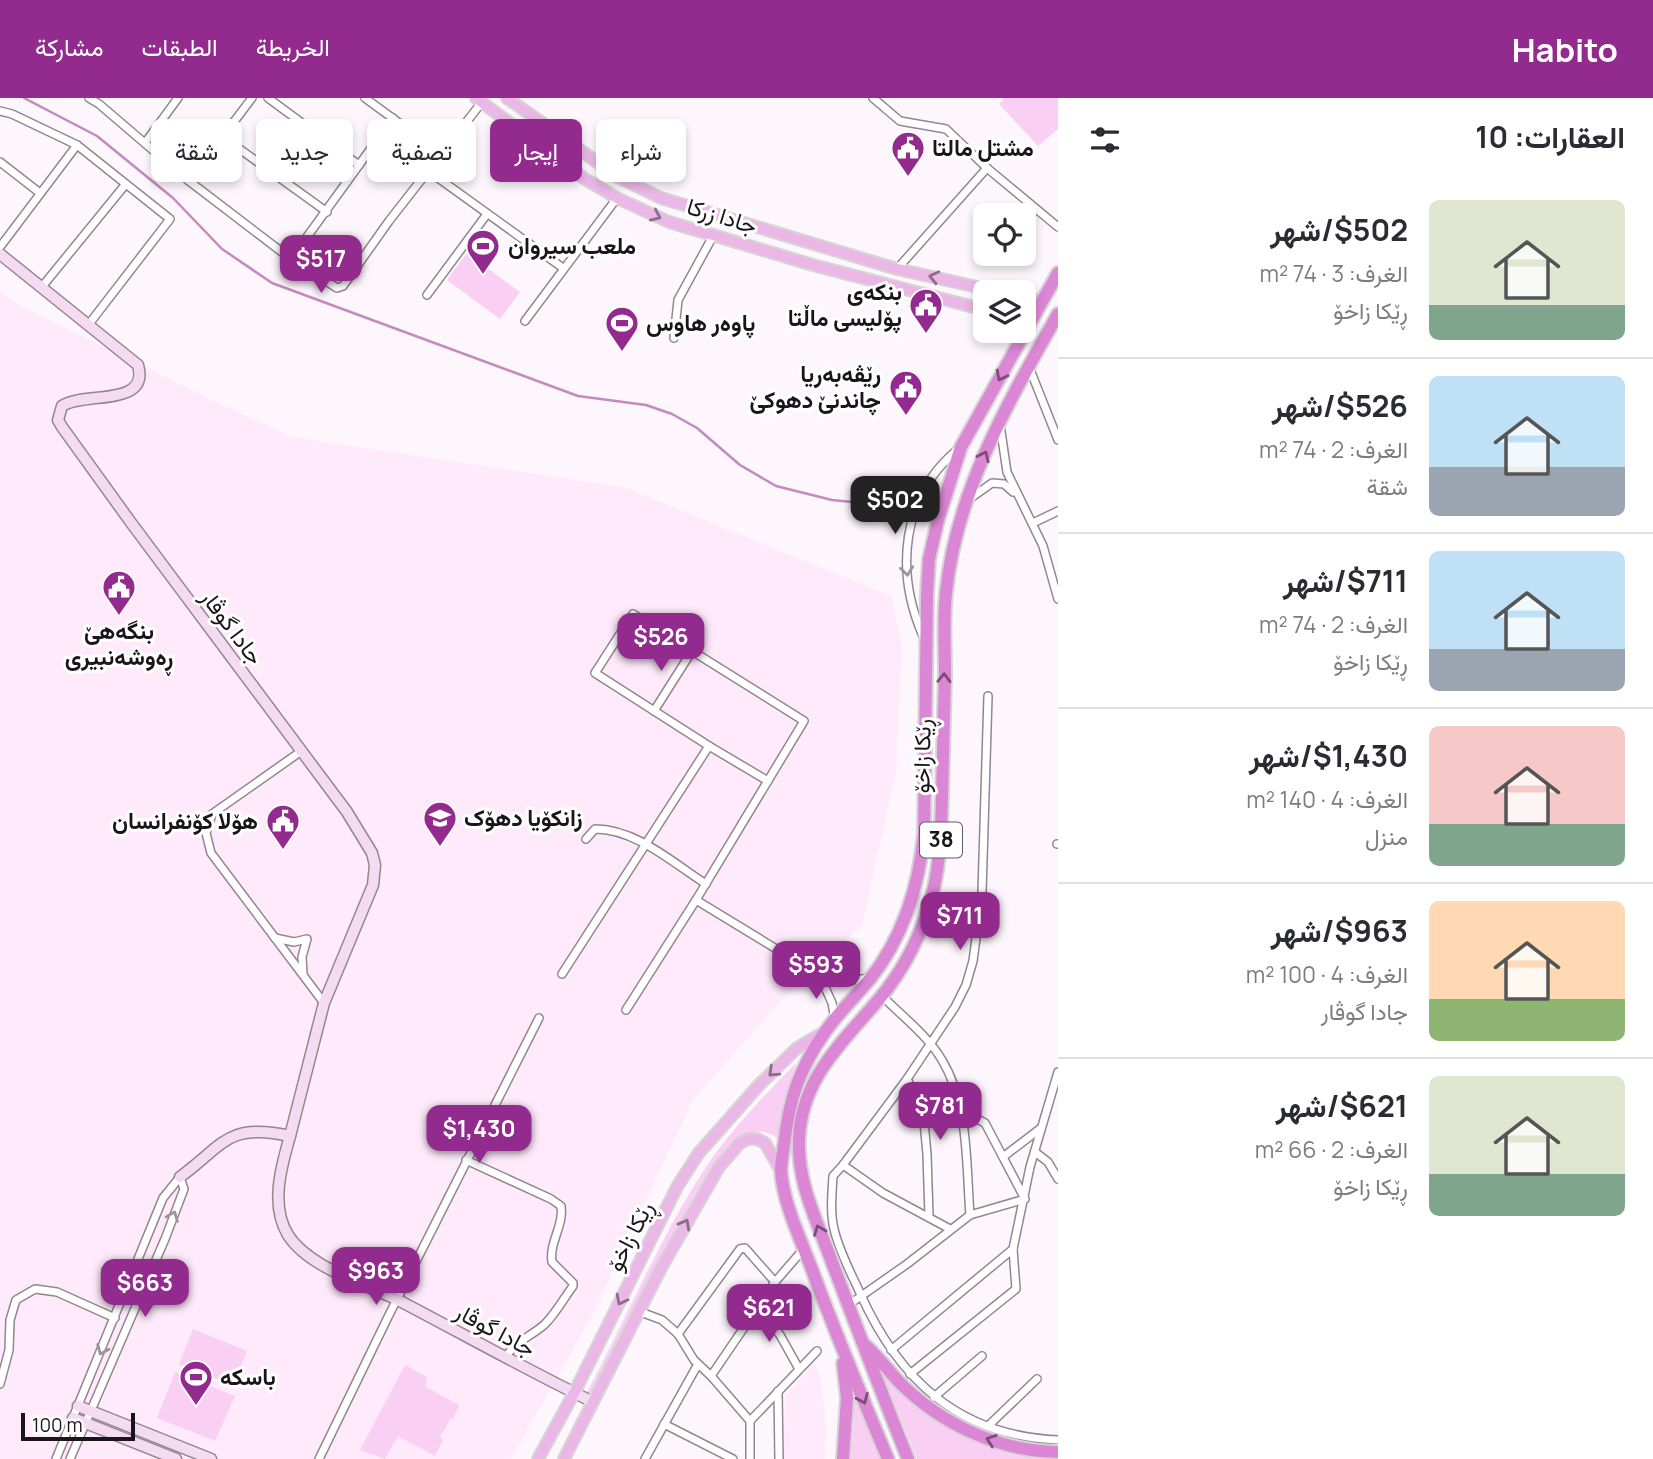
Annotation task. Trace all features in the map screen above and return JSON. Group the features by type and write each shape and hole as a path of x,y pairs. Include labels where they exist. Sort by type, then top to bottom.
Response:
{"highway":[{"name":"ڕێکا زاخۆ","path":"1036,307 1058,274"},
{"name":"ڕێکا زاخۆ","path":"908,1459 847,1306 803,1181 799,1137 808,1091 825,1061 881,996 918,936 928,910 941,848 946,595 953,551 965,502 1000,423 1058,314"},
{"name":"ڕێکا زاخۆ","path":"838,1339 801,1242 781,1171 787,1116 793,1090 805,1063 826,1031 871,978 897,939 908,915 921,863 924,833 929,559 961,447 1013,343"},
{"path":"927,594 946,595"},
{"path":"811,1267 831,1260"},
{"path":"838,1339 847,1398 843,1459"},
{"path":"838,1339 888,1459"},
{"path":"860,1339 908,1390 954,1424 1008,1446 1038,1452 1058,1452"}],"main road":[{"name":"جادا زرکا","path":"508,98 618,177 661,198 897,269 973,286"},
{"name":"جادا زرکا","path":"479,100 585,178 617,198 668,222 888,286 973,307"},
{"path":"1036,300 1041,301"},
{"name":"ڕێکا زاخۆ","path":"538,1459 677,1188 698,1154 759,1085 797,1048 826,1031"},
{"name":"ڕێکا زاخۆ","path":"564,1459 638,1311 710,1181 733,1149 748,1139 757,1139 765,1143 781,1171"}],"street":[{"path":"89,98 101,101 151,148"},
{"path":"145,143 178,98"},
{"path":"236,119 252,98"},
{"path":"268,98 359,164"},
{"path":"365,98 396,119"},
{"path":"873,98 900,121 946,129 987,168 1058,227"},
{"path":"465,119 479,100"},
{"path":"0,111 77,145 170,219 89,324"},
{"path":"291,259 393,117"},
{"path":"0,247 77,145"},
{"path":"242,151 327,212"},
{"path":"0,162 40,193"},
{"path":"897,269 987,168"},
{"path":"190,182 291,259 337,288 343,286 418,182"},
{"path":"443,182 563,268"},
{"path":"41,288 125,185"},
{"path":"525,321 617,198"},
{"path":"427,295 487,214"},
{"path":"674,338 681,293 713,236"},
{"name":"جادا گوڤار","path":"0,254 138,365 138,380 125,394 68,401 59,412 62,427 368,843 375,865 370,895 324,1003 281,1173 279,1199 282,1221 288,1235 298,1247 318,1262 593,1402"},
{"path":"1028,366 1058,440"},
{"path":"1000,423 1005,463 1043,546 1058,598"},
{"path":"928,646 911,605 906,559 911,518 920,495 940,465 961,447"},
{"path":"965,502 988,484 997,482 1007,486 1019,498"},
{"path":"1033,523 1058,511"},
{"path":"626,1010 706,884 768,781 804,721 633,614 595,673 768,781"},
{"path":"654,711 692,651"},
{"path":"988,696 982,892 973,961 966,985 955,1007 907,1079 833,1176 834,1230 862,1296 891,1350 910,1374 934,1397 961,1414 989,1425 1024,1436 1058,1440"},
{"path":"562,974 709,746"},
{"path":"300,748 300,752 212,814 206,832 211,853 324,1003"},
{"path":"586,839 596,829 610,829 627,834 706,884"},
{"path":"696,900 819,975 846,981 871,978"},
{"path":"273,937 294,942 307,939 302,957 303,974"},
{"path":"819,975 832,1003 835,1020"},
{"path":"881,996 930,1043 947,1071 962,1121 970,1215"},
{"path":"319,1459 539,1018"},
{"path":"910,1374 1016,1289 1013,1249 1035,1152 1058,1072"},
{"path":"907,1079 923,1111 929,1216"},
{"path":"962,1121 977,1119 985,1123 1025,1199"},
{"path":"1003,1157 1042,1127"},
{"path":"56,1459 163,1198 180,1177 225,1139 250,1133 290,1136"},
{"path":"1035,1152 1048,1162 1058,1179"},
{"path":"466,1160 561,1206 562,1216 550,1254 552,1262 566,1274 573,1286 548,1321 532,1335 512,1346 506,1357"},
{"path":"844,1165 883,1193 950,1229"},
{"path":"70,1459 165,1238 184,1189 180,1177"},
{"path":"847,1306 970,1215 1025,1199"},
{"path":"711,1376 775,1282 801,1252 801,1242"},
{"path":"678,1334 740,1249 745,1248 775,1282"},
{"path":"891,1350 1013,1249"},
{"path":"0,1384 9,1350 10,1320 16,1300 35,1289 57,1292 115,1318"},
{"path":"758,1307 799,1369"},
{"path":"638,1311 662,1320 678,1334 698,1364 750,1421 750,1459"},
{"path":"750,1421 817,1351"},
{"path":"934,1397 982,1356"},
{"path":"645,1459 698,1364"},
{"path":"989,1425 1037,1379"},
{"path":"778,1391 779,1459"},
{"path":"78,1406 211,1459"},
{"path":"73,1418 176,1459"},
{"path":"664,1424 733,1459"}],"shaded area":[{"path":"1004,98 1058,98 1058,129 1038,146 999,104"},
{"path":"467,253 520,292 500,319 447,280"},
{"name":"زانکۆیا دهۆک","path":"0,290 12,301 292,437 624,487 891,596 902,648 896,771 862,925 780,1002 692,1101 594,1312 511,1459 0,1459"},
{"path":"796,1063 777,1138 765,1132 754,1132 734,1144 594,1397 586,1394 667,1234 707,1165 756,1105"},
{"path":"193,1329 247,1351 233,1385 179,1364"},
{"path":"815,1362 821,1380 826,1426 825,1459 784,1459 785,1397"},
{"path":"405,1365 427,1377 426,1387 459,1405 440,1437 443,1440 435,1456 398,1436 385,1459 360,1450"},
{"name":"باسکە","path":"175,1372 235,1396 215,1441 157,1418"},
{"path":"884,1377 926,1413 974,1441 1009,1454 1058,1459 917,1459"},
{"path":"851,1382 882,1459 851,1459 854,1420"}],"waterway":[{"path":"24,98 97,136 173,198 222,249 272,283 578,396 646,405 672,414 697,428 740,465 776,486 832,500 893,506"},
{"path":"919,509 927,509"}],"place":[{"name":"مشتل مالتا","path":"908,178"},
{"name":"ملعب سيروان","path":"483,276"},
{"name":"بنکەی پۆلیسی ماڵتا","path":"926,335"},
{"name":"پاوەر هاوس","path":"622,353"},
{"name":"رێڤەبەریا چاندنێ دهوکێ","path":"906,417"},
{"name":"بنگه‌هێ ڕه‌وشه‌نبیرى","path":"119,617"},
{"name":"زانکۆیا دهۆک","path":"440,848"},
{"name":"هۆلا كۆنفرانسان","path":"283,851"},
{"name":"باسکە","path":"196,1407"}]}
